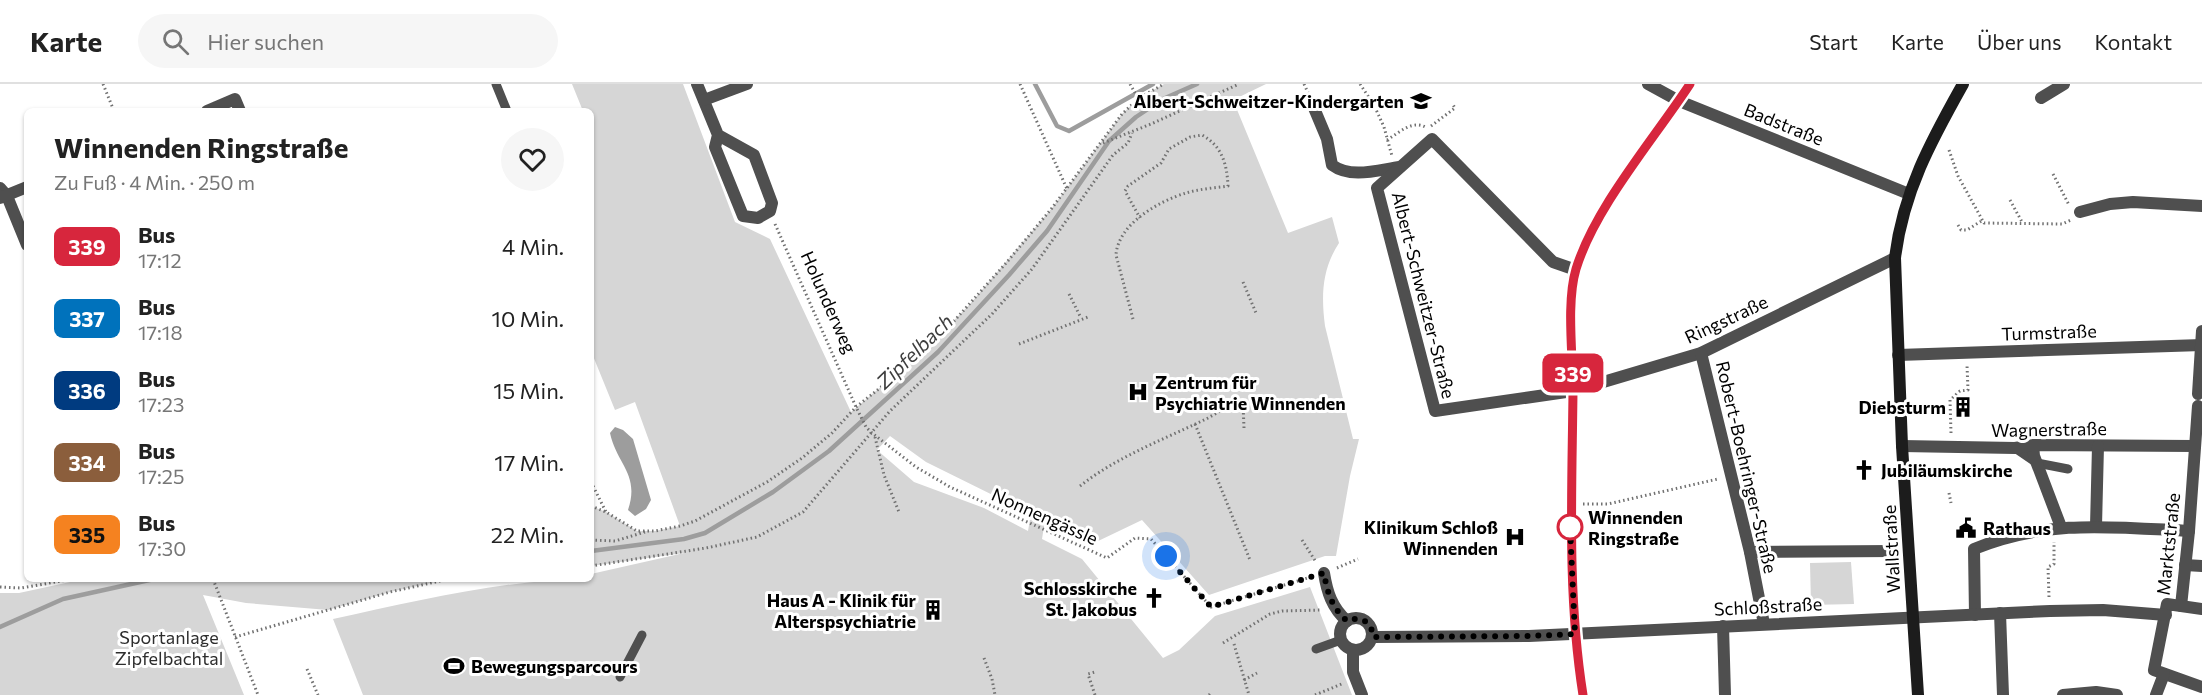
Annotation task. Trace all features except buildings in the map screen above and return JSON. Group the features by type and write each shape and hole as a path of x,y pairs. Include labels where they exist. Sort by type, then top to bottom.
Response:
{"street":[{"path":"697,84 718,135 715,147 743,216 758,218 770,212 772,203 754,155 718,135"},
{"path":"704,100 747,84"},
{"name":"Badstraße","path":"1648,84 1679,101 1909,194"},
{"path":"1583,695 1575,634 1570,505 1573,391 1572,290 1576,270 1587,242 1607,207 1690,84"},
{"path":"1895,258 1899,227 1909,194 1924,157 1963,84"},
{"path":"2041,98 2064,84"},
{"path":"214,108 235,99 239,108"},
{"name":"Albert-Schweitzer-Straße","path":"1314,108 1327,139 1332,165 1341,171 1351,173 1401,166"},
{"path":"1430,134 1553,262 1576,270"},
{"name":"Albert-Schweitzer-Straße","path":"1430,134 1377,188 1435,411 1573,391"},
{"path":"24,188 2,194 24,239"},
{"path":"2080,212 2110,204 2133,202 2202,206"},
{"name":"Ringstraße","path":"1573,391 1701,353 1895,258"},
{"name":"Wallstraße","path":"1895,258 1902,446 1918,695"},
{"name":"Marktstraße","path":"2164,674 2154,670 2167,604 2181,606 2198,439 2202,331"},
{"name":"Turmstraße","path":"1898,355 2201,345"},
{"name":"Robert-Boehringer-Straße","path":"1701,353 1750,552 1764,624"},
{"name":"Wagnerstraße","path":"1902,446 2015,448 2035,455 2098,446 2198,439"},
{"path":"2096,526 2098,446"},
{"path":"2035,455 2058,528"},
{"path":"1975,615 1974,549 2026,532 2058,528 2096,526 2189,531"},
{"path":"1750,552 1894,551"},
{"path":"2185,565 2202,566"},
{"path":"1324,573 1326,588 1334,606 1347,621"},
{"path":"2181,606 2202,609"},
{"name":"Schloßstraße","path":"1373,637 1529,636 2050,611 2103,610 2166,615"},
{"path":"2000,613 2003,695"},
{"path":"1357,618 1371,626 1373,637 1363,650 1353,651 1341,640 1341,630 1347,621 1357,618"},
{"path":"1723,626 1725,695"},
{"path":"1353,651 1353,672 1362,695"},
{"path":"2156,695 2164,674 2202,687"},
{"path":"2063,695 2096,692 2117,695"}],"lane":[{"path":"496,84 506,108"},
{"path":"2015,448 2068,469"},
{"path":"620,677 642,635"},
{"path":"1316,649 1341,640"}],"path":[{"path":"102,84 113,108"},
{"path":"1020,84 1067,189"},
{"path":"594,507 637,531 680,526 695,521 767,482 801,458 856,407 929,348 1008,262 1102,144 1122,114 1138,98 1164,84"},
{"path":"1102,144 1130,134 1239,84"},
{"path":"1360,84 1374,105 1391,154 1401,166"},
{"path":"1131,86 1138,98"},
{"path":"1387,140 1414,124 1420,124 1430,134 1455,108 1452,103"},
{"path":"594,566 706,548 757,537 803,512 873,434 890,411 992,314 1025,276 1113,155 1128,143 1130,134"},
{"path":"1133,319 1116,255 1117,244 1126,231 1161,203 1187,193 1228,186 1227,169 1220,150 1211,140 1202,135 1176,145 1169,149 1161,163 1128,186 1125,191 1127,197 1140,218"},
{"path":"1949,150 1958,176 1984,223 2062,224 2073,220 2074,214 2053,174"},
{"path":"2010,200 2023,223"},
{"name":"Holunderweg","path":"770,212 856,407"},
{"path":"1958,225 1961,230 1966,230 1983,220"},
{"path":"1243,282 1256,313"},
{"path":"1069,294 1081,318"},
{"path":"1019,344 1088,317"},
{"path":"1952,447 1950,400 1960,391 1968,390 1966,353"},
{"path":"1080,486 1098,472 1129,455 1220,411 1227,401"},
{"path":"1243,404 1244,428"},
{"name":"Nonnengässle","path":"856,407 866,427 916,467 950,487 1107,558 1135,538 1151,539 1211,607 1324,573"},
{"path":"1196,424 1250,560"},
{"path":"873,434 884,475 899,512"},
{"path":"1570,505 1608,504 1732,476"},
{"path":"594,488 606,512"},
{"path":"1949,494 1952,503"},
{"path":"2050,611 2048,567 2054,564 2058,528"},
{"path":"594,540 615,541 647,531"},
{"path":"1302,540 1324,573 1358,559"},
{"path":"0,587 21,588 56,582"},
{"path":"214,582 258,695"},
{"path":"234,637 390,592 435,582"},
{"path":"1223,643 1270,614 1282,611 1319,611 1334,606"},
{"path":"1234,644 1249,695"},
{"path":"984,658 995,695"},
{"path":"307,669 318,695"},
{"path":"1095,672 1088,674 1095,695"},
{"path":"1243,680 1257,673"},
{"path":"1316,695 1355,679"}],"green space":[{"name":"Zentrum für Psychiatrie Winnenden","path":"572,84 683,84 735,222 770,239 851,412 928,347 970,304 1052,208 1122,114 1139,98 1164,84 1266,84 1233,100 1288,233 1332,217 1339,243 1329,263 1324,283 1325,326 1353,439 1359,439 1336,556 1325,556 1209,595 1142,520 1094,543 1045,520 1042,539 1082,559 1163,658 1179,650 1215,616 1310,587 1352,695 363,695 333,619 429,598 494,587 537,582 594,582 594,573 684,553 594,566 594,507 637,531 655,531 680,526 635,402 615,410 594,358 594,108 582,108","holes":["890,436 926,462 1031,514 1028,531 984,508 914,482 877,450"]},
{"path":"1851,562 1854,604 1811,605 1810,563"},
{"name":"Sportanlage Zipfelbachtal","path":"70,582 435,582 328,610 246,603 203,595 244,695 0,695 0,593 19,593"}],"shaded area":[{"path":"615,427 623,430 633,439 651,500 646,509 635,516 628,510 631,498 629,478 610,433"}],"waterway":[{"path":"1035,84 1057,126 1069,131 1153,84"},
{"name":"Zipfelbach","path":"594,551 684,539 705,533 773,492 829,451 938,352 1009,275 1047,231 1109,141 1136,117 1163,99 1197,84"},
{"name":"Zipfelbach","path":"0,627 63,599 140,582"}],"bus line":[{"name":"339","path":"1583,695 1575,634 1570,531 1573,391 1572,290 1576,270 1587,242 1607,207 1690,84"}],"place":[{"name":"Albert-Schweitzer-Kindergarten","path":"1421,101"},
{"name":"Zentrum für Psychiatrie Winnenden","path":"1138,392"},
{"name":"Diebsturm","path":"1963,407"},
{"name":"Jubiläumskirche","path":"1864,470"},
{"name":"Winnenden Ringstraße","path":"1570,527"},
{"name":"Rathaus","path":"1966,528"},
{"name":"Klinikum Schloß Winnenden","path":"1515,537"},
{"name":"Schlosskirche St. Jakobus","path":"1154,598"},
{"name":"Haus A - Klinik für Alterspsychiatrie","path":"933,610"},
{"name":"Bewegungsparcours","path":"454,666"}],"route":[{"path":"1166,556 1211,607 1324,573 1326,588 1338,613 1347,621 1363,619 1371,626 1373,637 1575,634 1570,527"}]}
